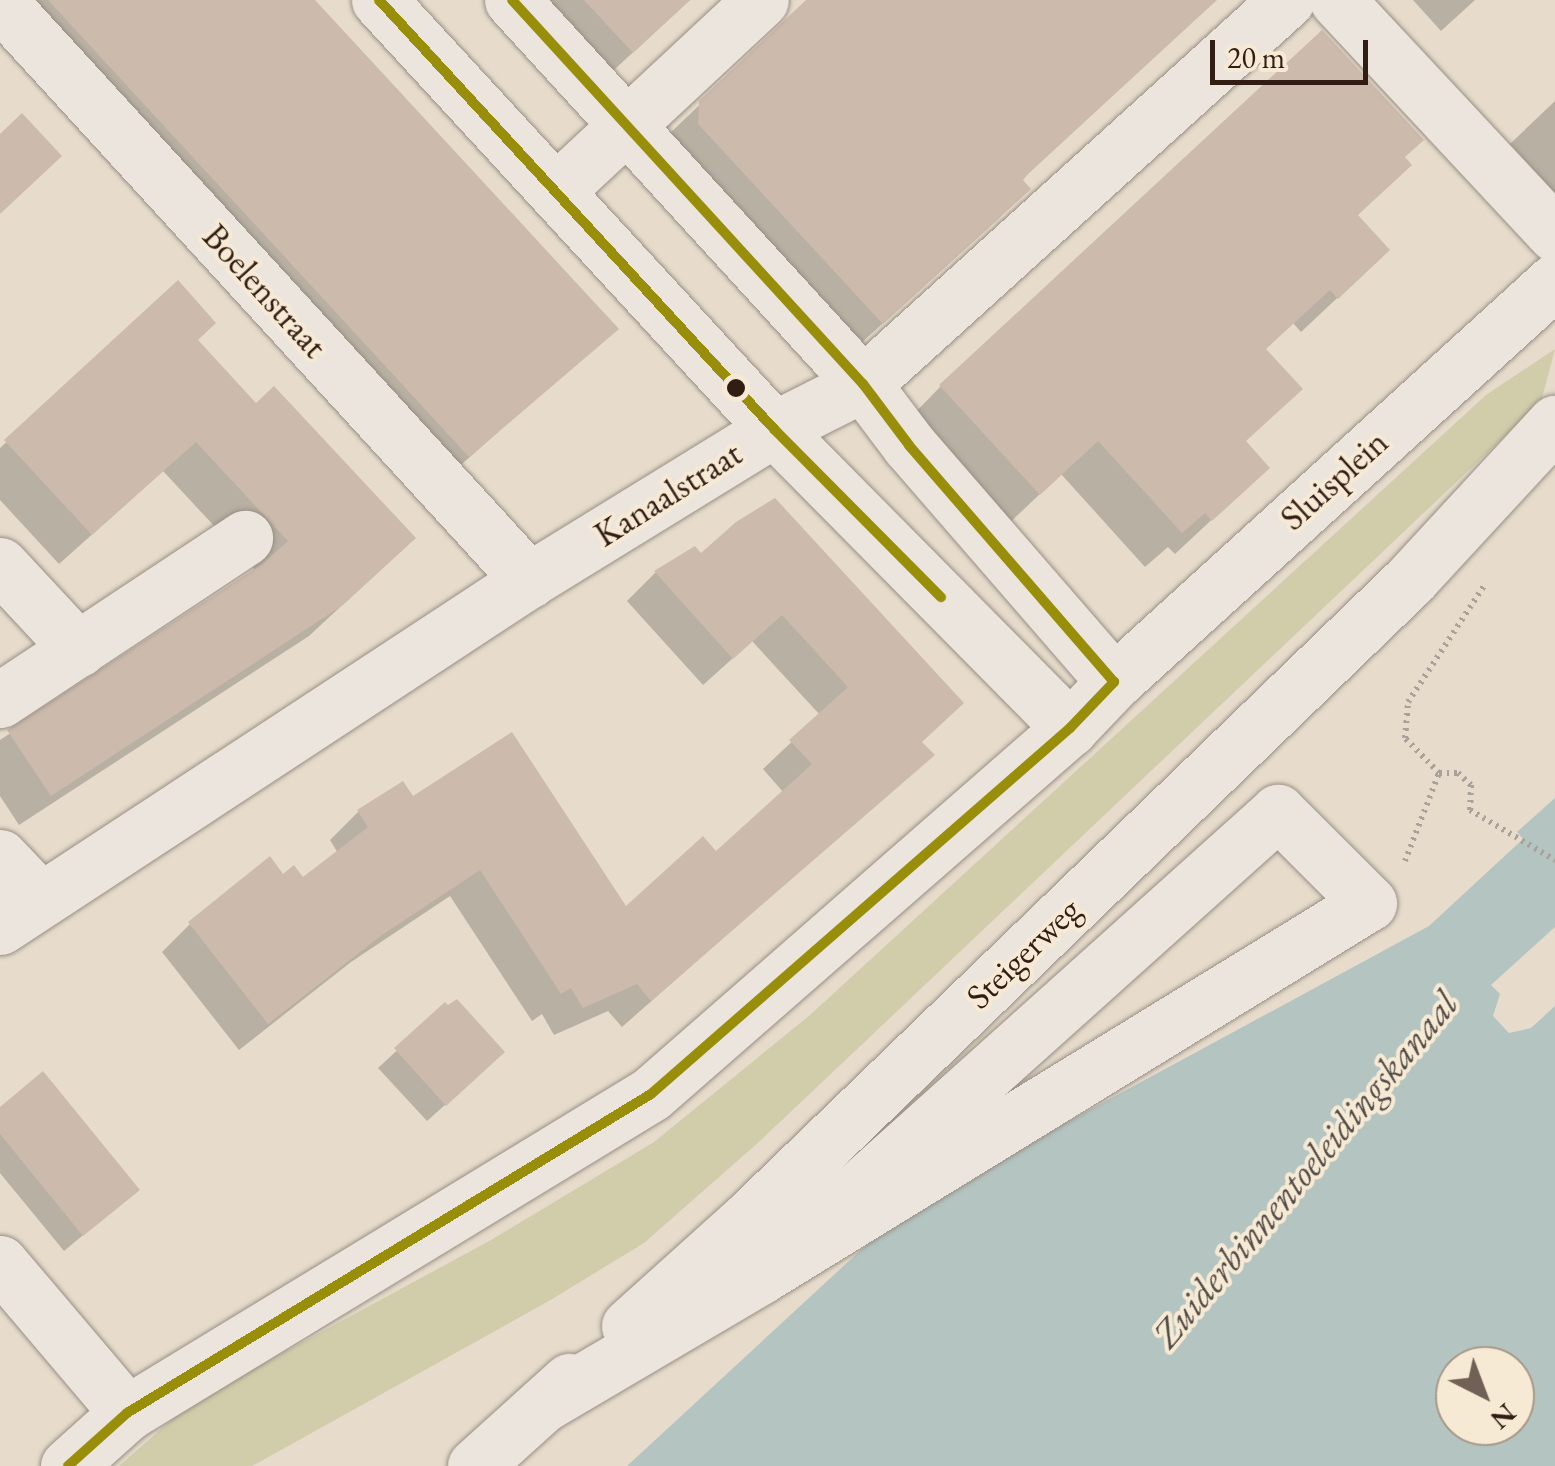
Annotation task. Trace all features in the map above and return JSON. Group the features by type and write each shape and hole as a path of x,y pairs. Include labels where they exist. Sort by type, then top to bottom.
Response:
{"street":[{"path":"380,0 774,428 1070,728"},
{"path":"512,0 863,384 909,444 1114,682"},
{"path":"556,191 761,0"},
{"name":"Kanaalstraat","path":"20,913 530,580 774,428 863,384 1287,0"},
{"path":"1338,0 1555,234"},
{"name":"Boelenstraat","path":"0,2 530,580"},
{"name":"Sluisplein","path":"68,1466 127,1413 651,1094 1070,728 1114,682 1555,281"},
{"name":"Steigerweg","path":"475,1466 751,1216 1410,580 1555,423"},
{"path":"0,700 246,538"},
{"path":"0,564 78,649"},
{"path":"544,1404 762,1276 1369,903 1278,812 762,1276"},
{"path":"0,857 20,913"},
{"path":"0,1263 127,1413"}],"path":[{"path":"1492,573 1408,702 1405,738 1439,773 1458,772 1471,786 1470,810 1555,860"},
{"path":"1369,903 1399,876 1439,773"}],"shaded area":[{"path":"1555,349 1541,402 760,1141 644,1243 549,1301 252,1466 119,1466 192,1402 491,1240 654,1142 810,1015 1486,395"}],"water":[{"name":"Zuiderbinnentoeleidingskanaal","path":"1555,798 1555,927 1491,985 1500,994 1493,1016 1509,1033 1531,1028 1555,1006 1555,1466 627,1466 903,1211 1429,926 1523,839 1517,832"}],"building":[{"path":"48,0 315,0 619,329 469,457"},
{"path":"584,0 690,0 633,53"},
{"path":"806,0 1217,0 1028,174 1023,180 1031,189 883,324 698,124 699,101"},
{"path":"1322,30 1424,140 1405,157 1412,165 1358,215 1390,250 1338,299 1330,290 1266,349 1303,389 1246,441 1270,468 1212,521 1205,513 1182,533 1098,441 1040,495 939,385"},
{"path":"22,113 62,156 0,214 0,134"},
{"path":"178,280 216,323 198,340 256,403 274,386 416,538 343,605 51,796 7,730 262,564 288,541 196,442 92,535 4,440"},
{"path":"775,498 964,703 922,742 935,755 651,1001 637,984 583,1008 571,988 561,994 480,870 382,935 268,1024 188,922 270,856 283,874 294,865 303,877 368,827 357,810 403,781 413,796 512,732 626,906 703,836 716,851 812,764 789,740 848,687 782,615 733,659 654,571 695,546 701,553 736,522"},
{"path":"457,999 505,1052 446,1106 394,1048 445,1002 448,1005"},
{"path":"43,1071 140,1190 83,1236 0,1134 0,1107"}],"transit line":[{"path":"379,0 774,429 941,597"},
{"path":"68,1466 127,1413 651,1094 1070,728 1114,682 909,445 863,384 512,0"}]}
